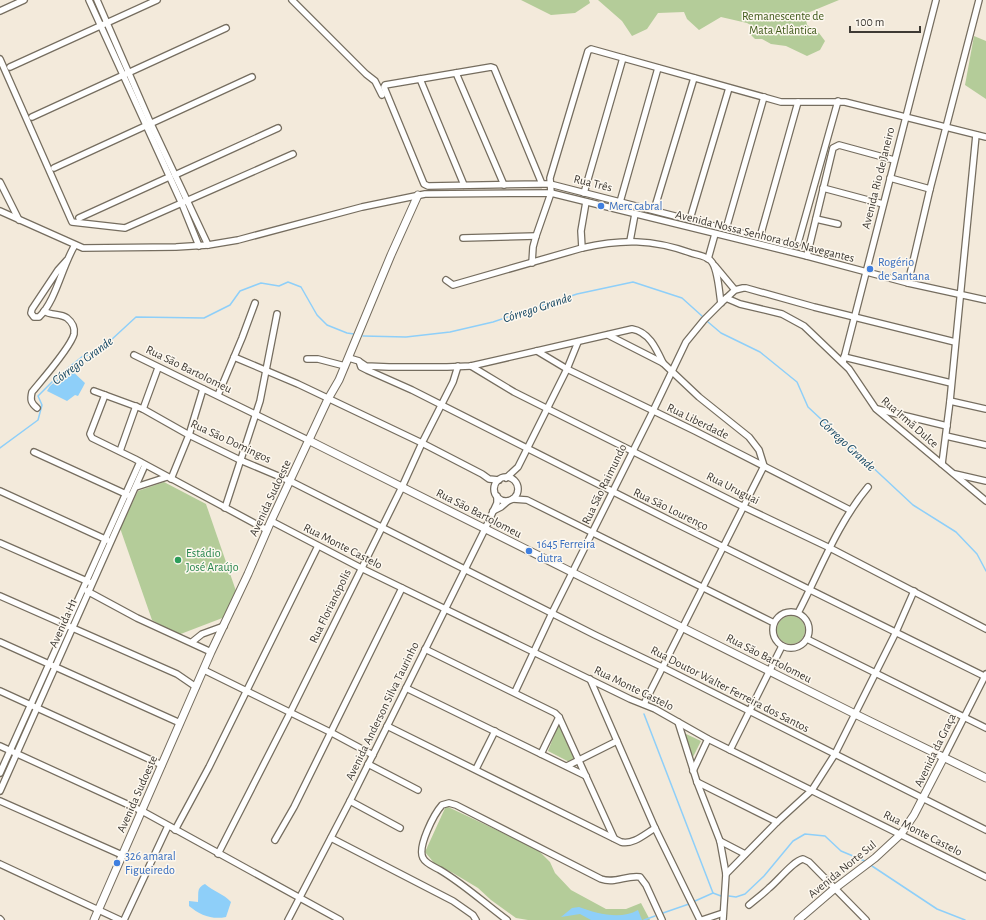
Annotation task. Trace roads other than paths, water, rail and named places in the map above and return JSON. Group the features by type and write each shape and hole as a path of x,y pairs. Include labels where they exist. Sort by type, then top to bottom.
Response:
{"street":[{"path":"0,11 24,0"},
{"path":"89,0 126,75 185,203 208,245"},
{"path":"97,0 107,22 126,75"},
{"path":"10,67 157,0"},
{"path":"292,0 350,59 375,81 422,195"},
{"name":"Avenida Rio de Janeiro","path":"843,359 936,0"},
{"path":"908,284 930,189 979,0"},
{"path":"32,117 226,28"},
{"path":"532,263 533,248 536,236 551,193 550,178 588,51 591,48 781,102 838,101 905,116 986,137"},
{"path":"584,192 623,58"},
{"path":"0,59 72,222 125,228 185,203 293,154"},
{"path":"464,185 420,79 491,67 495,70 542,184"},
{"path":"620,202 658,68"},
{"path":"456,73 504,185"},
{"path":"54,168 252,77"},
{"path":"654,210 694,78"},
{"name":"Rua Três","path":"420,79 385,85 384,88 424,184 428,186 550,184 792,246 796,246 798,243 838,101"},
{"path":"690,219 729,88"},
{"path":"726,229 764,97"},
{"path":"760,237 798,102"},
{"path":"79,218 278,128"},
{"path":"942,464 950,401 959,295 976,135"},
{"path":"807,256 833,148 839,145 894,160"},
{"path":"890,178 930,189"},
{"path":"0,182 19,220"},
{"path":"823,188 883,204"},
{"name":"Avenida Nossa Senhora dos Navegantes","path":"0,211 83,248 199,246 238,240 377,204 422,195 551,193 807,256 908,284 986,300"},
{"name":"Avenida Sudoeste","path":"94,920 270,521 349,358 391,256 422,195"},
{"path":"582,248 581,231 586,202"},
{"path":"185,203 199,246"},
{"path":"630,241 635,214"},
{"path":"816,219 838,224"},
{"path":"708,258 715,234"},
{"path":"462,238 536,236"},
{"path":"446,280 453,285 582,248 630,241 670,246 708,258 735,290 746,288 814,307 955,342"},
{"path":"67,260 58,270 31,311 32,315 37,318 44,311 75,245"},
{"path":"714,265 724,300"},
{"name":"Rua São Raimundo","path":"515,692 552,613 686,342 704,320 735,290"},
{"name":"Rua Irmã Dulce","path":"724,300 782,314 798,321 843,359 876,409 986,501"},
{"path":"218,396 255,303"},
{"path":"37,408 32,403 30,398 32,392 71,341 74,334 72,324 68,318 60,315 48,314 44,311"},
{"path":"225,508 256,415 263,389 277,314"},
{"path":"358,361 366,366 471,366 632,329 642,332 650,340 663,363"},
{"path":"608,335 663,363 749,437 760,450 764,466 664,668 644,704"},
{"path":"506,478 518,467 567,369 578,342"},
{"name":"Rua Liberdade","path":"537,351 567,369 850,510"},
{"name":"Rua São Bartolomeu","path":"134,355 310,441 572,573 986,778"},
{"path":"234,357 266,370 422,443 489,479 512,479 527,500"},
{"name":"Rua São Lourenço","path":"349,358 358,361 361,366 367,370 412,390 612,492 985,676"},
{"path":"307,359 324,360 345,366"},
{"path":"843,359 951,383"},
{"name":"Rua Florianópolis","path":"218,854 402,487 422,443 453,382 458,366"},
{"name":"Rua Uruguai","path":"471,366 514,392 744,507 830,548 986,628"},
{"path":"143,409 158,368"},
{"path":"136,487 169,478 189,435 203,389"},
{"name":"Rua São Domingos","path":"94,391 143,409 189,435 240,460 290,481 339,507 465,569"},
{"path":"105,395 90,434 92,438 267,530"},
{"path":"950,401 986,409"},
{"path":"120,452 136,406"},
{"path":"876,409 947,426"},
{"path":"946,436 986,445"},
{"path":"34,452 132,497"},
{"name":"Avenida H1","path":"0,791 132,497 143,464"},
{"name":"Avenida H1","path":"0,773 125,494 143,464"},
{"path":"493,511 517,495 518,467"},
{"path":"482,474 495,490 500,500 527,500 774,623"},
{"path":"953,474 986,481"},
{"path":"495,490 499,480"},
{"path":"798,613 850,510 868,488"},
{"path":"0,491 111,541"},
{"name":"Avenida Anderson Silva Taurinho","path":"288,920 350,801 485,529 497,503 497,496"},
{"name":"Rua Monte Castelo","path":"270,521 361,568 630,699 644,704 708,739 986,877"},
{"path":"0,543 93,584"},
{"path":"175,830 247,692 318,546"},
{"name":"Rua Doutor Walter Ferreira dos Santos","path":"465,569 986,830"},
{"path":"275,840 294,807 332,733 402,588"},
{"path":"83,589 137,618 211,652"},
{"path":"726,874 777,822 812,790 835,754 896,632 914,592"},
{"path":"0,596 178,674 196,687"},
{"path":"786,612 798,613 808,624 809,629 807,639 796,648 786,648 774,638 772,633 774,623 777,618 786,612"},
{"path":"192,642 202,634 224,626"},
{"path":"807,639 986,728"},
{"path":"0,642 180,723"},
{"path":"730,750 782,646"},
{"path":"425,649 515,692 555,713 559,717 614,839"},
{"path":"204,670 332,733 372,755"},
{"name":"Avenida da Graça","path":"901,834 923,799 985,676"},
{"path":"590,679 655,828 701,920 723,912"},
{"path":"406,688 586,776"},
{"path":"0,692 162,765"},
{"path":"541,754 559,717"},
{"path":"678,722 693,771 720,841 726,874 723,920"},
{"path":"387,726 620,842 628,843 655,828"},
{"path":"476,769 495,731"},
{"path":"693,771 708,739"},
{"path":"567,766 617,742"},
{"path":"0,746 142,811 340,920"},
{"path":"368,764 418,790"},
{"path":"697,782 777,822"},
{"path":"0,801 122,855"},
{"path":"350,801 400,828"},
{"path":"507,920 458,881 423,859 421,852 422,845 433,819 442,805 449,803 456,805 601,879 612,881 640,877 646,885 662,920"},
{"path":"124,920 168,826"},
{"name":"Avenida Norte Sul","path":"799,920 834,889 875,858 901,834"},
{"path":"331,838 453,901 475,918"},
{"path":"720,841 745,854"},
{"path":"750,905 801,860 806,860 866,920"},
{"path":"0,864 120,920"},
{"path":"467,920 475,918"}],"water":[{"path":"70,369 85,383 78,396 75,395 67,401 47,391 50,386"},
{"path":"205,884 231,902 226,917 216,918 206,916 189,906 189,901 198,902 199,889"},
{"path":"579,907 593,912 609,915 624,915 638,910 642,920 591,920 580,914 561,917 572,908"}],"waterway":[{"name":"Córrego Grande","path":"0,448 38,420 42,405 38,396 58,376 83,356 97,353 136,317 204,318 230,305 240,291 261,283 279,286 288,282 301,287 317,315 327,325 347,333 354,334"},
{"name":"Córrego Grande","path":"363,336 406,337 450,332 493,322 577,294 633,282 682,298 702,316"},
{"name":"Córrego Grande","path":"708,322 721,333 760,352 797,382 808,407 913,505 956,532 977,554 986,571"},
{"path":"644,714 713,893"},
{"path":"729,896 736,897 745,894 764,876 793,841 805,834 825,836 841,851 865,861"},
{"path":"872,866 937,909 965,920"},
{"path":"695,901 713,893 721,896"},
{"path":"663,913 689,904"},
{"path":"644,920 655,916"}],"place":[{"name":"Merc cabral","path":"601,206"},
{"name":"Rogério de Santana","path":"870,269"},
{"name":"1645 Ferreira dutra","path":"529,551"},
{"name":"Estádio José Araújo","path":"178,560"},
{"name":"326 amaral Figueiredo","path":"117,863"}],"park label":[{"name":"Remanescente de Mata Atlântica","path":"783,23"}]}
